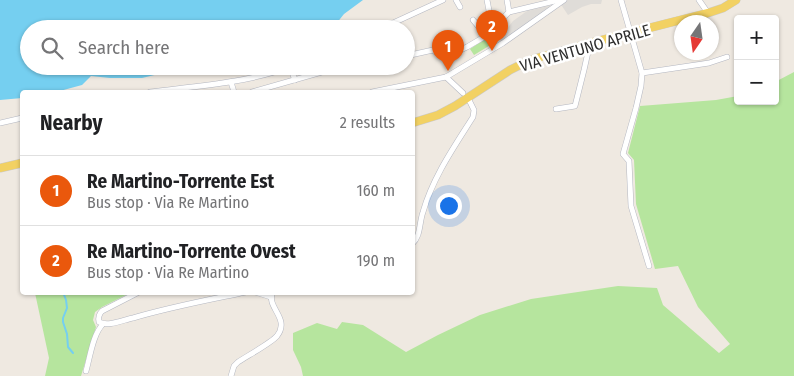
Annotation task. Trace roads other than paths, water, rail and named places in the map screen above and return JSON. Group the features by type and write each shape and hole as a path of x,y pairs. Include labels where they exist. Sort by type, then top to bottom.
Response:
{"main road":[{"name":"VIA VENTUNO APRILE","path":"415,122 438,115 465,95 510,70 537,58 708,13 724,8 736,0"},
{"path":"0,168 20,163"}],"street":[{"path":"405,20 416,16 443,0"},
{"path":"456,0 460,7"},
{"path":"487,0 493,24"},
{"path":"507,0 509,12"},
{"path":"415,54 433,50 444,55 454,53 484,36 493,24 509,12 559,0"},
{"path":"384,90 446,77 503,43 564,0"},
{"path":"621,0 642,73 636,108 623,154 629,161 631,206 649,266"},
{"path":"699,0 708,13"},
{"path":"473,20 478,26 493,24"},
{"path":"556,109 574,106 590,43"},
{"path":"642,73 709,63 727,57"},
{"path":"166,90 231,82 264,75"},
{"path":"294,75 295,80"},
{"path":"259,90 312,75"},
{"path":"415,240 419,235 423,211 442,166 474,117 474,110 465,95 446,77"},
{"path":"231,82 233,90"},
{"path":"0,123 20,118"},
{"path":"103,324 99,322 98,318 102,311 133,295"},
{"path":"86,371 96,335 103,324 232,295"},
{"path":"231,376 234,366 238,362 273,339 280,330 279,315 271,301 272,295"}],"water":[{"path":"0,0 363,0 344,14 339,20 20,20 20,75 154,75 142,78 91,76 82,85 63,90 20,90 20,98 0,100"}],"waterway":[{"path":"64,295 67,308 63,322 67,334 68,347 73,353"}],"place":[{"name":"Re Martino-Torrente Ovest","path":"492,51"},
{"name":"Re Martino-Torrente Est","path":"448,71"}]}
